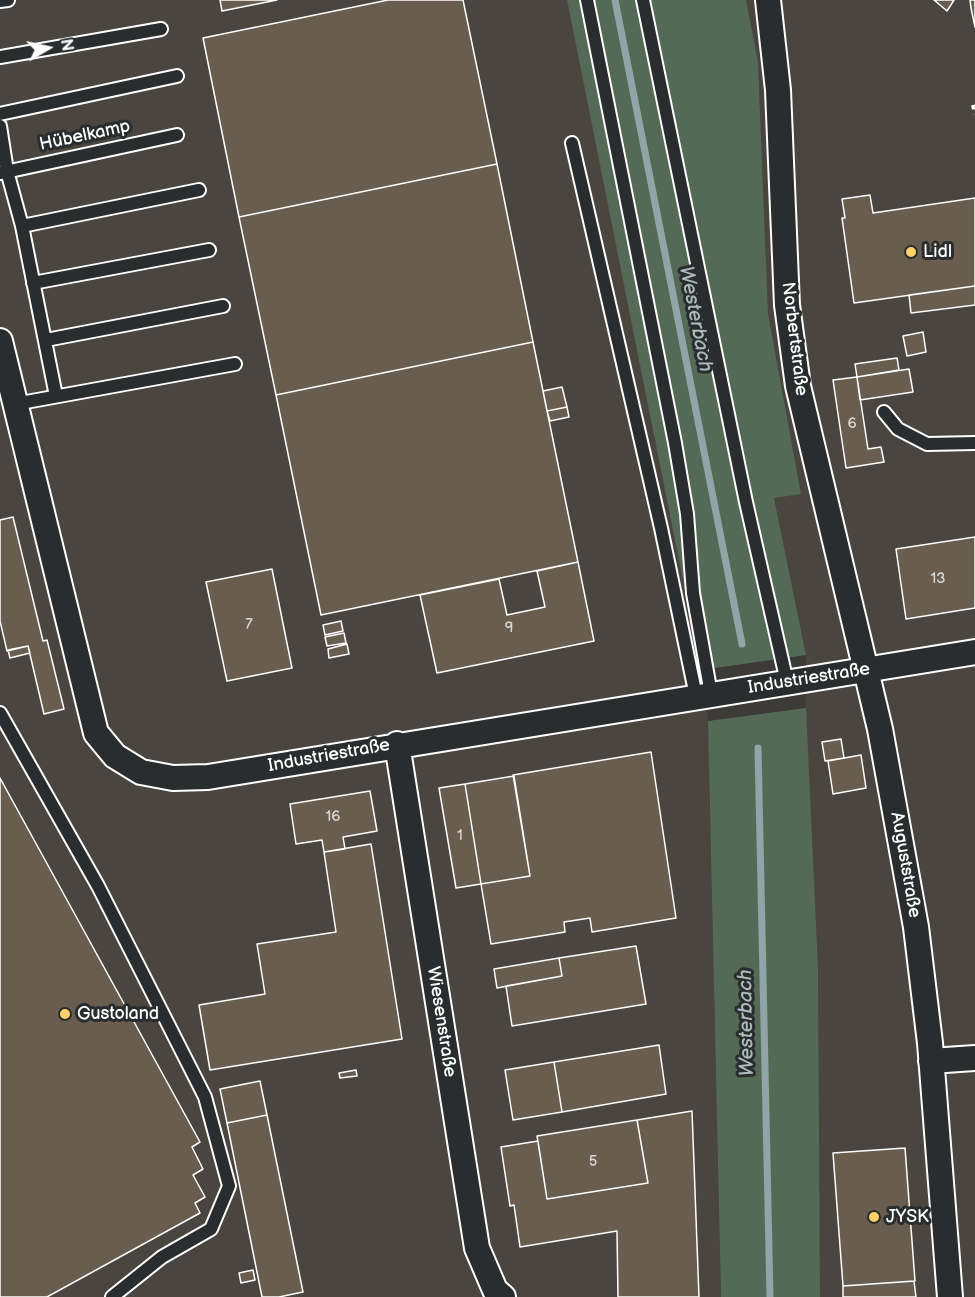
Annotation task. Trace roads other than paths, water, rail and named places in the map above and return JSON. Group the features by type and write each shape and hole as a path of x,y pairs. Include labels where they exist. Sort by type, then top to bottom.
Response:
{"street":[{"name":"Norbertstraße","path":"768,0 778,90 787,305 798,386 865,671"},
{"name":"Industriestraße","path":"0,341 96,733 115,756 141,772 173,778 208,777 397,744 975,652"},
{"name":"Auguststraße","path":"865,671 880,729 916,927 931,1060 950,1297"},
{"name":"Wiesenstraße","path":"397,744 477,1248 495,1290 500,1296"},
{"path":"931,1060 975,1058"}],"lane":[{"path":"0,2 8,0"},
{"path":"587,0 687,514 703,695"},
{"path":"643,0 744,490 788,682"},
{"path":"0,57 161,29"},
{"path":"0,114 177,76"},
{"path":"0,126 4,172 22,226 56,396"},
{"name":"Hübelkamp","path":"4,172 177,135"},
{"path":"572,143 661,528 703,695"},
{"path":"22,226 199,190"},
{"path":"33,283 208,250"},
{"path":"46,340 223,306"},
{"path":"15,404 235,364"},
{"path":"884,412 898,429 927,444 975,443"},
{"path":"0,713 98,886 205,1097 229,1186 210,1229 162,1257 112,1297"}],"waterway":[{"name":"Westerbach","path":"615,0 742,644"},
{"name":"Westerbach","path":"758,748 770,1297"}],"place":[{"name":"Lidl","path":"911,252"},
{"name":"Gustoland","path":"65,1014"},
{"name":"JYSK","path":"874,1217"}]}
